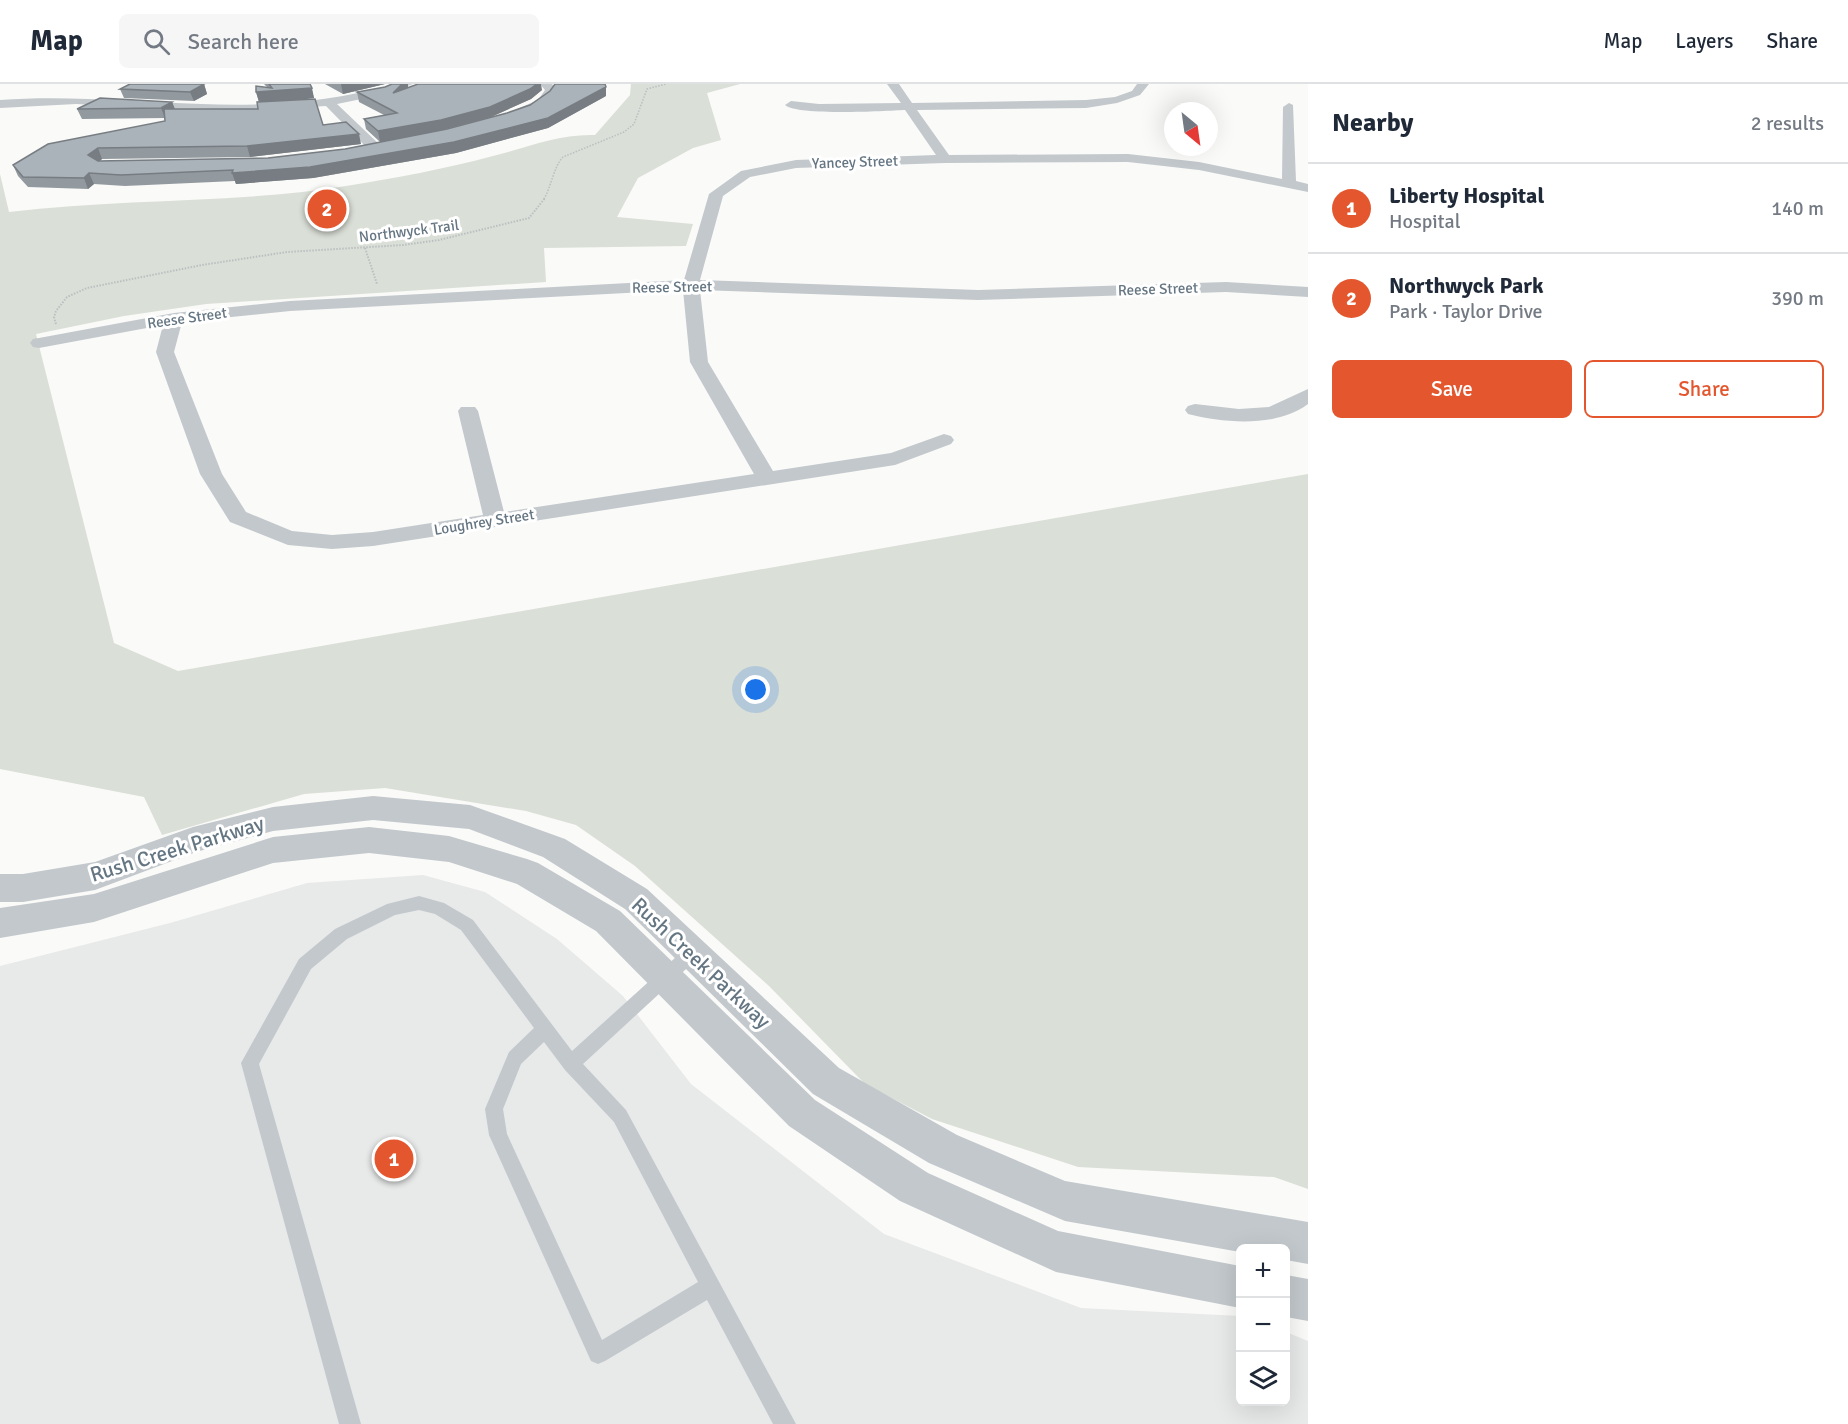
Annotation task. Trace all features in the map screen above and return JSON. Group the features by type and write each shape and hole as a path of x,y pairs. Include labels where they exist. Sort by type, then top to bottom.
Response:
{"street":[{"path":"0,104 50,101 214,108 274,107 328,101 407,84"},
{"path":"512,115 542,102 551,90 546,84"},
{"path":"893,84 945,159"},
{"path":"791,105 819,108 1103,103 1136,93 1143,84"},
{"path":"50,101 62,87"},
{"path":"214,108 229,93"},
{"path":"328,101 380,148 357,151"},
{"path":"1289,107 1289,185"},
{"name":"Yancey Street","path":"768,480 699,362 691,285 716,195 746,174 796,164 945,159 1128,158 1199,166 1308,188"},
{"name":"Reese Street","path":"39,343 174,318 290,306 691,285 978,295 1226,287 1302,291"},
{"path":"1302,291 1308,309"},
{"name":"Loughrey Street","path":"174,318 165,352 212,474 238,517 288,538 332,542 373,539 768,480 895,459 944,440"},
{"path":"1195,410 1240,416 1282,410 1308,395"},
{"path":"468,411 495,520"},
{"name":"Rush Creek Parkway","path":"0,888 23,888 95,876 193,840 273,819 373,808 470,817 554,848 636,899 826,1081 943,1149 1065,1201 1308,1243"},
{"name":"Rush Creek Parkway","path":"0,923 94,908 273,850 369,840 449,849 527,873 608,921 801,1113 914,1187 1056,1251 1236,1286"},
{"path":"1290,1297 1308,1300"}],"lane":[{"path":"350,1424 250,1063 306,964 341,934 392,909 419,903 439,908 467,925 571,1064 620,1116 785,1424"},
{"path":"571,1064 692,953"},
{"path":"545,1029 515,1058 494,1109 495,1118 498,1135 598,1354 711,1286"}],"path":[{"name":"Northwyck Trail","path":"56,311 67,297 87,288 287,252 403,245 463,236 530,218 535,214 553,182 558,168 557,163 563,157 624,132 634,123 647,89 666,84"},
{"path":"365,248 376,280"}],"shaded area":[{"path":"631,84 740,84 707,93 721,140 693,148 638,178 617,217 693,224 686,246 544,248 546,282 206,304 124,316 36,334 114,643 178,671 1308,474 1308,1189 1274,1177 1078,1167 932,1119 865,1084 769,986 635,866 576,825 526,811 385,788 304,794 162,835 144,797 0,769 0,174 9,212 304,192 457,165 556,139 595,135 630,95"},
{"path":"423,875 485,892 557,939 623,996 691,1084 884,1234 1081,1308 1236,1316 1236,1406 1290,1406 1290,1334 1308,1341 1308,1424 0,1424 0,966 170,923 307,883"}],"building":[{"path":"130,84 204,84 190,92 120,89"},
{"path":"269,84 310,84 312,88 256,92 256,86 272,88"},
{"path":"402,84 393,93 418,84 537,84 490,107 441,120 378,131 364,119 397,113 357,92"},
{"path":"555,84 605,84 606,87 548,118 454,142 310,167 232,173 233,170 121,175 89,173 84,178 23,177 13,165 48,144 165,121 164,109 258,109 257,102 315,99 323,125 346,122 359,134 247,146 98,148 88,155 98,161 268,158 345,149 447,129 507,113 530,105 550,91"},
{"path":"100,98 172,102 161,108 77,109"}],"place":[{"name":"Northwyck Park","path":"327,209"},
{"name":"Liberty Hospital","path":"394,1159"}]}
